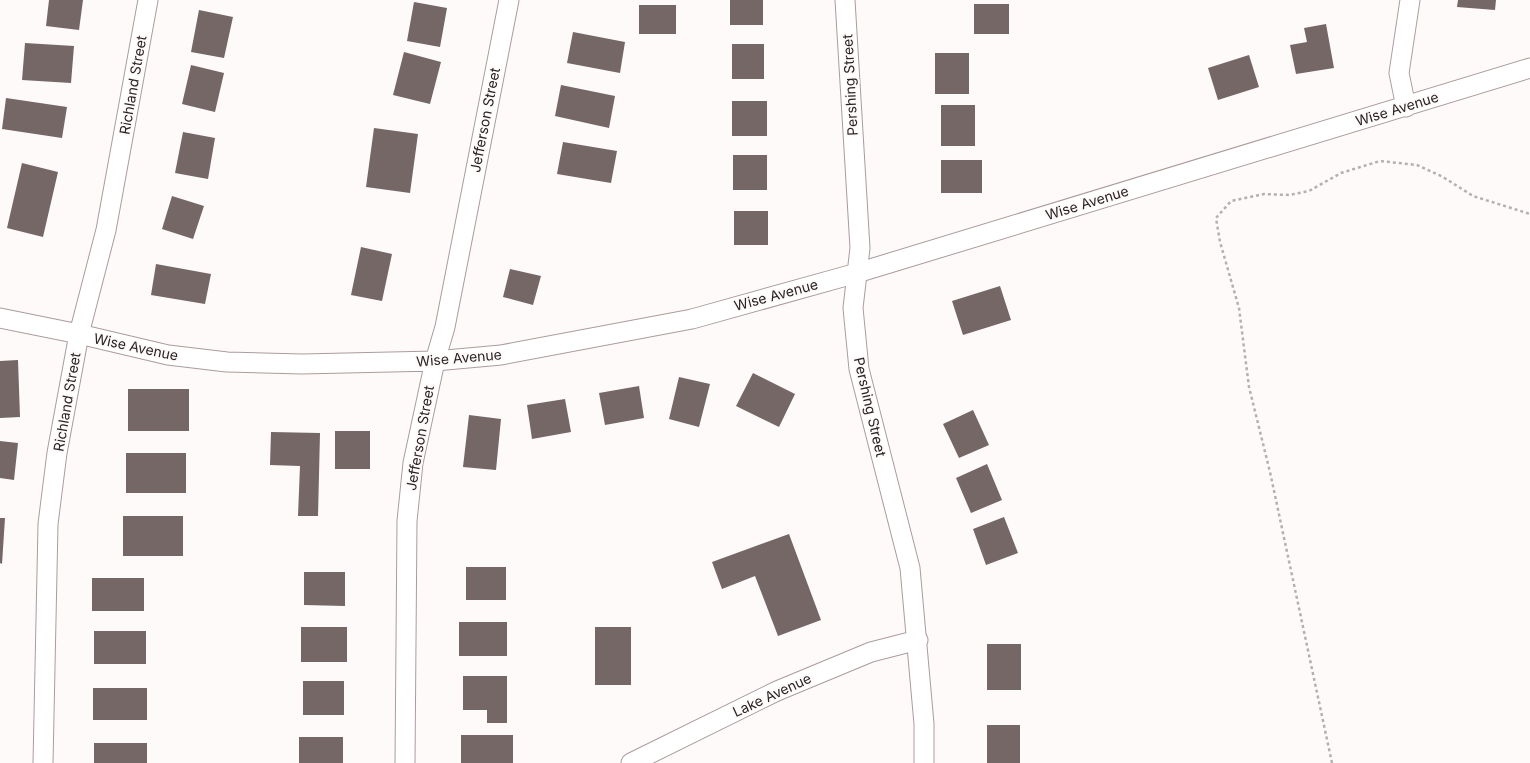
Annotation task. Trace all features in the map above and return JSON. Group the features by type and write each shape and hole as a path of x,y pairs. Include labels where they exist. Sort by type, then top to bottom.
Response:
{"street":[{"name":"Richland Street","path":"43,763 48,524 57,453 79,334 106,230 148,0"},
{"name":"Jefferson Street","path":"405,763 407,521 413,463 446,319 509,0"},
{"name":"Pershing Street","path":"845,0 860,248 853,308 858,369 910,568 918,640 924,724 924,763"},
{"path":"1406,107 1399,73 1410,0"},
{"name":"Wise Avenue","path":"0,318 79,334 168,355 227,362 302,364 435,362 501,355 692,319 857,273 1530,68"},
{"name":"Lake Avenue","path":"630,763 778,691 871,652 918,640"}],"path":[{"path":"1332,763 1270,472 1250,387 1239,308 1220,242 1216,218 1231,200 1264,194 1290,194 1309,191 1341,173 1380,161 1417,165 1443,177 1473,196 1530,214"}],"building":[{"path":"49,0 83,0 79,30 46,26"},
{"path":"730,0 763,0 763,25 730,25"},
{"path":"1458,0 1496,0 1495,10 1457,7"},
{"path":"414,2 447,8 440,47 407,41"},
{"path":"974,4 1009,4 1009,34 974,34"},
{"path":"639,5 676,5 676,34 639,34"},
{"path":"199,10 233,17 224,58 191,52"},
{"path":"1326,24 1334,68 1296,74 1290,45 1307,42 1304,28"},
{"path":"573,32 625,42 620,73 567,63"},
{"path":"25,43 74,46 71,83 22,80"},
{"path":"732,44 764,44 764,79 732,79"},
{"path":"404,52 441,62 430,104 393,95"},
{"path":"935,53 969,53 969,94 935,94"},
{"path":"1249,55 1259,87 1218,100 1208,68"},
{"path":"191,65 224,73 215,112 182,104"},
{"path":"561,85 615,96 609,128 555,116"},
{"path":"6,98 67,107 62,138 2,129"},
{"path":"732,101 767,101 767,136 732,136"},
{"path":"941,105 975,105 975,146 941,146"},
{"path":"374,128 418,134 410,193 366,187"},
{"path":"183,132 215,138 208,179 175,173"},
{"path":"563,142 617,151 611,183 557,174"},
{"path":"733,155 767,155 767,190 733,190"},
{"path":"941,160 982,160 982,193 941,193"},
{"path":"22,163 58,172 43,237 7,228"},
{"path":"172,196 204,206 193,239 162,229"},
{"path":"734,211 768,211 768,245 734,245"},
{"path":"361,247 392,254 382,301 351,295"},
{"path":"156,264 211,274 205,304 151,295"},
{"path":"510,269 541,276 533,305 503,297"},
{"path":"1000,286 1011,320 963,335 952,301"},
{"path":"18,360 20,417 0,418 0,361"},
{"path":"753,373 795,394 779,427 736,406"},
{"path":"679,377 710,384 699,427 669,419"},
{"path":"639,386 644,418 605,425 599,393"},
{"path":"128,389 189,389 189,431 128,431"},
{"path":"565,399 571,432 532,439 527,405"},
{"path":"973,410 989,445 959,458 943,424"},
{"path":"469,415 501,419 496,470 463,467"},
{"path":"335,431 370,431 370,469 335,469"},
{"path":"271,432 320,433 318,516 298,516 300,466 270,465"},
{"path":"0,441 18,443 14,480 0,478"},
{"path":"126,453 186,453 186,493 126,493"},
{"path":"987,464 1002,500 971,513 956,478"},
{"path":"123,516 183,516 183,556 123,556"},
{"path":"1004,517 1018,553 986,565 973,529"},
{"path":"0,518 5,518 2,564 0,563"},
{"path":"789,534 821,620 778,636 755,576 722,589 712,562"},
{"path":"466,567 506,567 506,600 466,600"},
{"path":"304,572 345,572 345,606 304,605"},
{"path":"92,578 144,578 144,611 92,611"},
{"path":"459,622 507,622 507,656 459,656"},
{"path":"301,627 347,627 347,662 301,662"},
{"path":"595,627 631,627 631,685 595,685"},
{"path":"94,631 146,631 146,664 94,664"},
{"path":"987,644 1021,644 1021,690 987,690"},
{"path":"463,676 507,676 507,723 487,723 487,710 463,710"},
{"path":"303,681 344,681 344,715 303,715"},
{"path":"93,688 147,688 147,720 93,720"},
{"path":"987,725 1020,725 1020,763 987,763"},
{"path":"461,735 513,735 513,763 461,763"},
{"path":"299,737 343,737 343,763 299,763"},
{"path":"94,743 147,743 147,763 94,763"}]}
